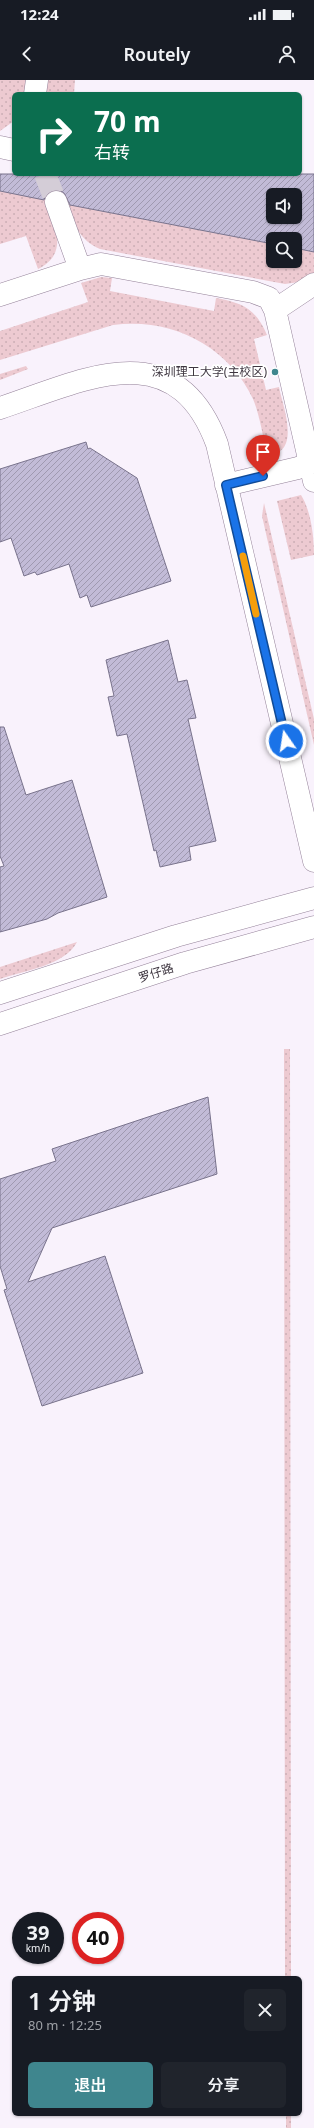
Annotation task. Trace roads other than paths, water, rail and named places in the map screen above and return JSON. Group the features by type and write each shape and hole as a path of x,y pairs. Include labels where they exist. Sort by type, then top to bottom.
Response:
{"street":[{"path":"35,92 38,80"},
{"path":"0,147 12,150"},
{"path":"56,202 80,269"},
{"path":"0,295 80,269 108,264 253,292 269,298 275,310 313,469 298,468 226,485"},
{"path":"275,310 314,284"},
{"path":"0,408 105,374 137,373 161,379 189,396 203,414 217,444 314,861"},
{"path":"0,993 176,936 314,898"},
{"name":"罗仔路","path":"0,1024 185,963 314,926"}],"tunnel":[{"path":"46,176 56,202"}],"place":[{"name":"深圳理工大学(主校区)","path":"275,372"}]}
